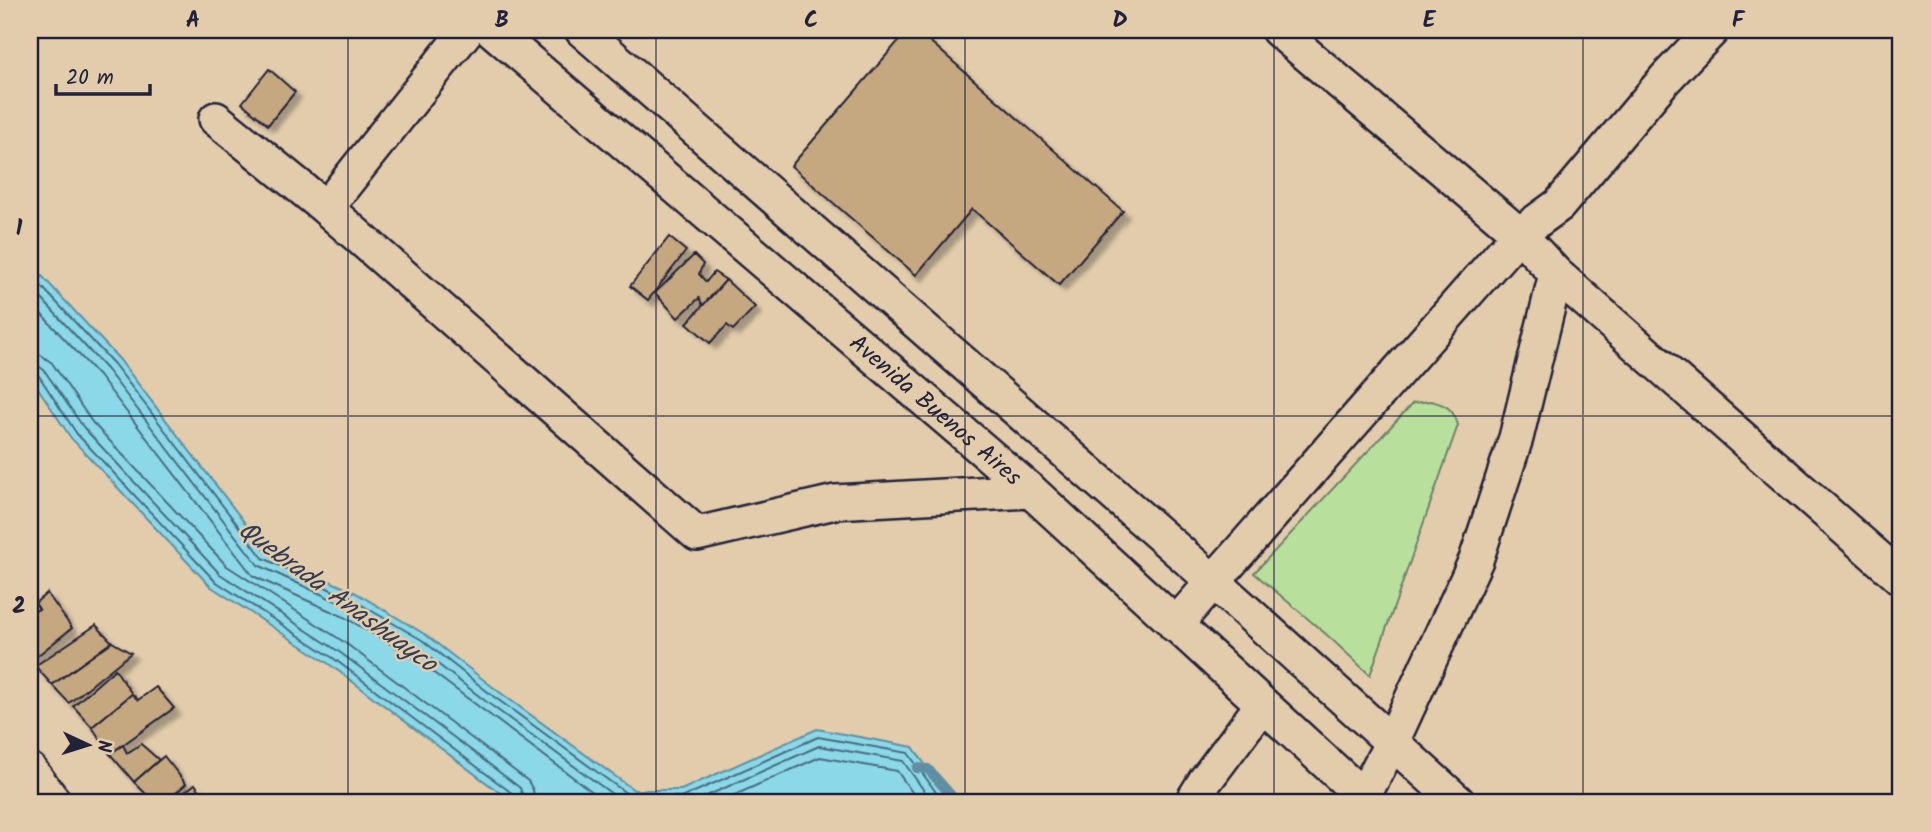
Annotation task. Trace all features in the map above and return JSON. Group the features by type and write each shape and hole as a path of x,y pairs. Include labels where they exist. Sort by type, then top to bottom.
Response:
{"street":[{"path":"326,208 467,30"},
{"name":"Avenida Buenos Aires","path":"492,30 1031,491 1366,800"},
{"path":"582,30 1213,581 1458,802"},
{"path":"1279,30 1519,234 1556,274 1901,578"},
{"path":"1175,625 1519,234 1559,205 1665,79 1712,30"},
{"path":"216,119 326,208 697,534 835,502 1031,491"},
{"path":"1366,800 1476,560 1516,438 1556,274"},
{"path":"1192,802 1262,705"},
{"path":"30,770 54,802"}],"green space":[{"path":"1431,401 1449,408 1458,425 1370,675 1254,573 1413,403"}],"water":[{"path":"30,263 119,359 268,553 356,593 426,635 634,790 681,790 817,729 913,747 951,802 512,802 329,664 210,586 71,438 30,376"}],"building":[{"path":"908,30 917,30 1123,211 1059,285 972,209 916,275 791,166"},
{"path":"269,69 295,92 268,125 242,103"},
{"path":"669,237 686,251 648,300 630,286"},
{"path":"694,255 703,264 699,274 706,282 714,272 726,280 704,307 699,298 678,318 655,293"},
{"path":"726,280 755,307 733,330 727,325 710,343 687,323"},
{"path":"47,593 72,628 32,660 30,613 39,609 35,603"},
{"path":"96,625 112,642 52,685 35,666"},
{"path":"112,642 131,653 69,703 52,685"},
{"path":"115,669 132,694 92,727 73,706"},
{"path":"156,687 174,708 110,754 92,727 132,694 138,700"},
{"path":"141,744 159,760 134,782 110,754 123,745 127,753"},
{"path":"164,756 186,784 166,802 154,802 134,782"},
{"path":"195,784 208,802 174,802 182,796 186,801 191,799 186,791"}],"waterway":[{"name":"Quebrada Anashuayco","path":"917,768 928,769 957,802"}]}
